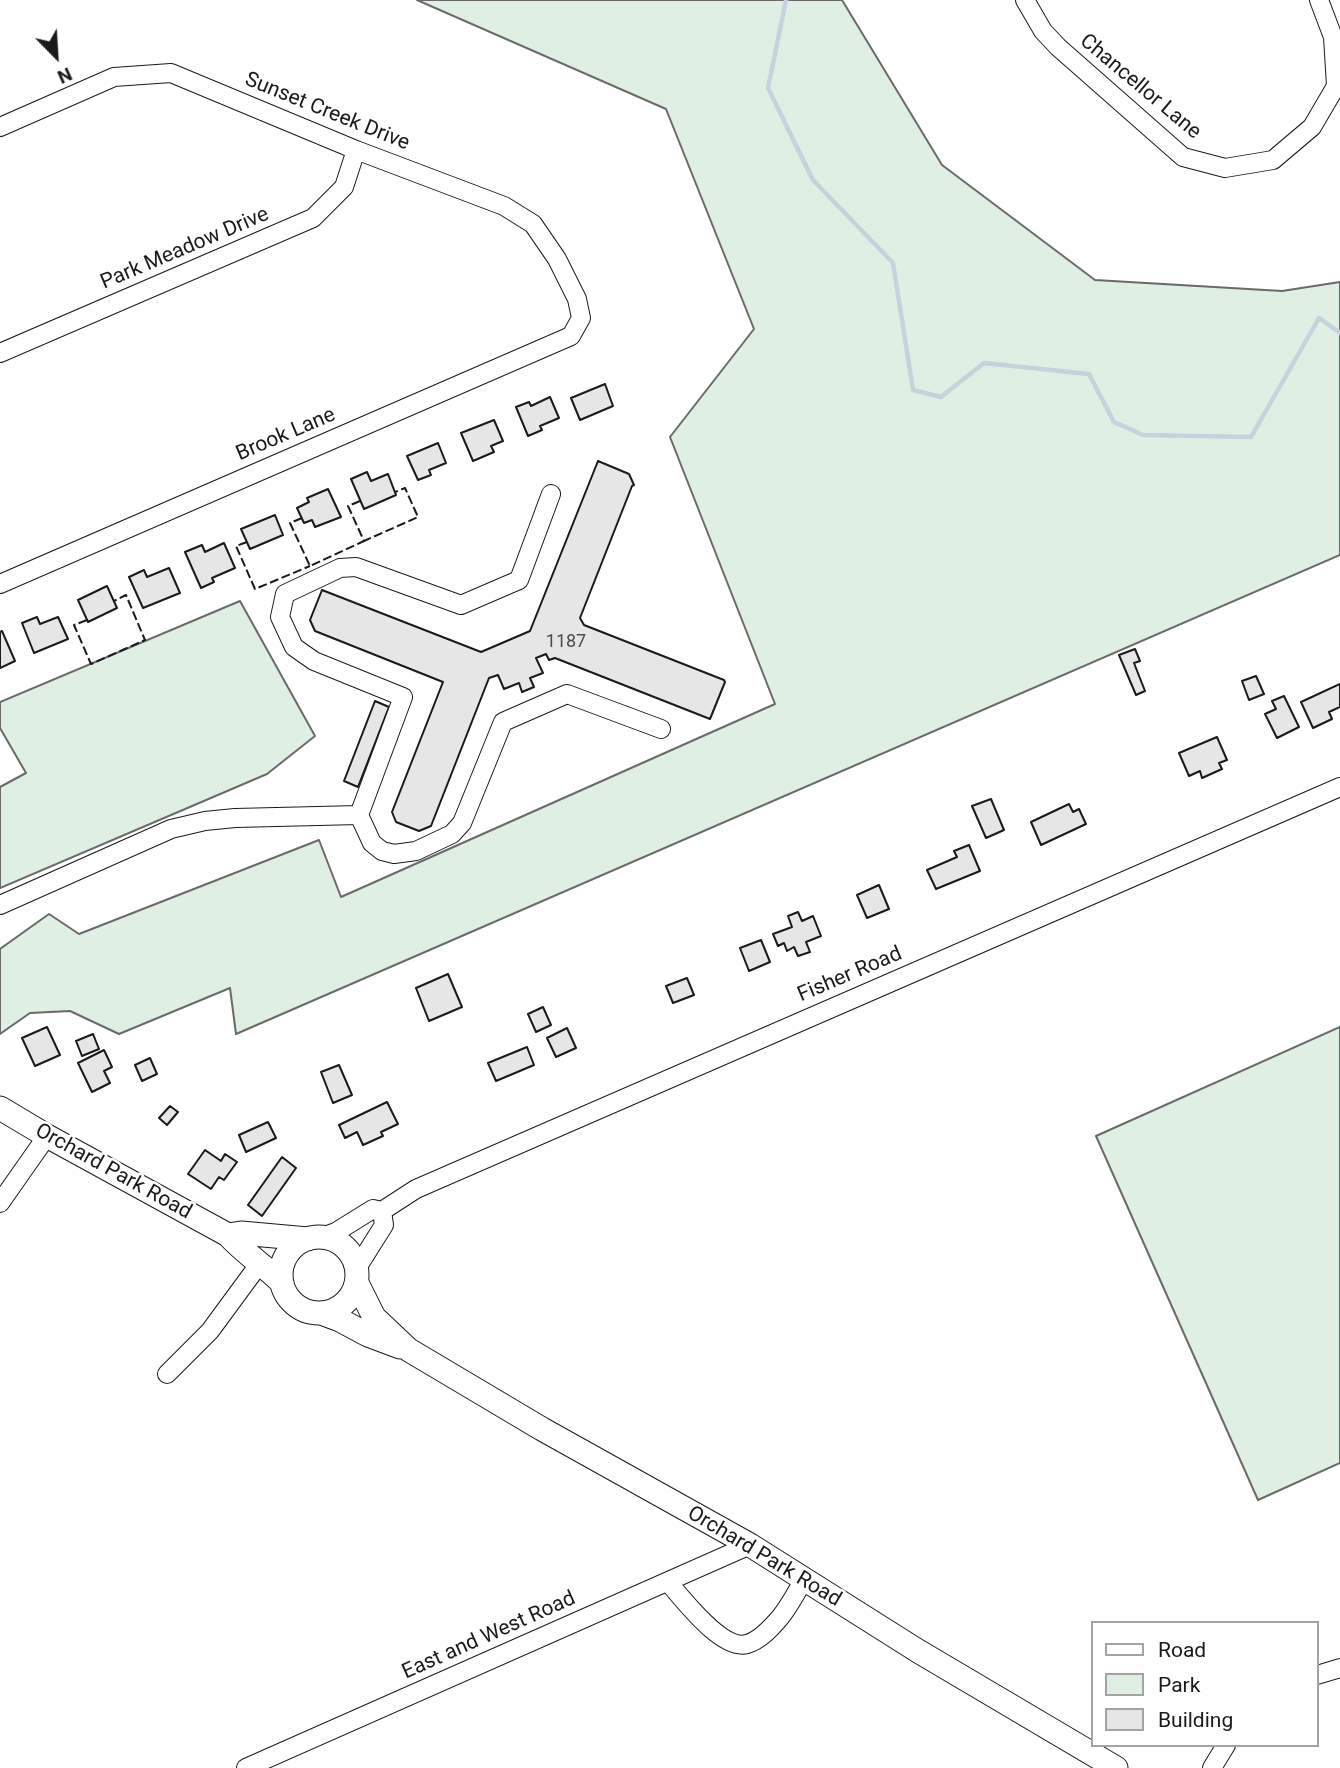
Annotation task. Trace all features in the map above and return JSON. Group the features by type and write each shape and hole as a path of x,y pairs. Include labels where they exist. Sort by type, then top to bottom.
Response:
{"main road":[{"name":"Orchard Park Road","path":"0,1108 228,1235 282,1283"},
{"name":"Orchard Park Road","path":"228,1235 240,1233 315,1238"},
{"path":"327,1237 339,1241 349,1249 355,1260 357,1275 351,1296 342,1306 321,1313 306,1311 295,1305 282,1283 281,1271 284,1258 302,1240 327,1237"},
{"name":"Orchard Park Road","path":"357,1275 374,1317 409,1350"},
{"name":"Orchard Park Road","path":"321,1313 409,1350 542,1429 750,1545 918,1651 1116,1768"}],"street":[{"name":"Chancellor Lane","path":"1025,0 1043,31 1058,47 1183,157 1225,168 1273,160 1312,127 1336,86 1333,37 1319,0"},
{"name":"Sunset Creek Drive","path":"0,127 114,77 171,73 356,150 504,206 533,224 557,259 577,299 581,318"},
{"name":"Park Meadow Drive","path":"0,353 313,218 344,187 356,150"},
{"name":"Brook Lane","path":"0,584 571,336 581,318"},
{"path":"551,494 519,580 461,605 356,567 340,568 285,594 280,617 294,647 314,661 403,697 359,816 372,843 394,854 415,850 452,834 463,823 503,722 567,694 661,729"},
{"name":"Fisher Road","path":"315,1238 337,1232 373,1209 382,1211 416,1189 1340,787"},
{"path":"0,905 188,824 235,818 359,816"},
{"path":"0,1203 47,1136"},
{"path":"357,1275 384,1225 382,1211"},
{"path":"167,1374 210,1331 260,1263"},
{"name":"East and West Road","path":"246,1768 750,1545"},
{"path":"668,1582 728,1643 745,1645 760,1638 778,1620 804,1579"},
{"path":"1319,1674 1340,1668"},
{"path":"1212,1768 1225,1747"}],"green space":[{"path":"417,0 842,0 942,165 1095,280 1282,291 1340,282 1340,555 236,1034 230,988 119,1034 70,1011 30,1013 0,1034 0,949 49,914 79,934 319,840 341,897 775,704 670,437 754,329 666,109"},
{"path":"240,601 315,736 267,774 0,888 0,787 26,773 0,728 0,702"},
{"path":"1340,1027 1340,1463 1258,1500 1096,1136"}],"building":[{"path":"605,384 613,406 580,420 571,398"},
{"path":"550,397 559,418 540,426 542,430 528,436 516,407 529,402 531,406"},
{"path":"494,420 503,441 491,446 494,452 473,461 461,433"},
{"path":"438,443 446,463 429,470 431,475 418,480 407,456"},
{"path":"598,461 629,474 634,485 580,618 584,625 724,680 710,719 555,658 549,660 546,654 536,658 543,673 530,678 534,687 522,692 519,683 504,689 498,675 489,678 431,826 419,831 396,822 392,812 443,682 315,631 310,620 322,590 481,652 530,631"},
{"path":"367,472 371,481 388,474 396,495 364,509 351,479"},
{"path":"328,489 341,517 315,527 312,520 304,523 297,508 309,502 307,498"},
{"path":"275,515 283,535 250,549 241,529"},
{"path":"224,543 235,568 212,578 214,582 201,588 185,552 202,545 205,552"},
{"path":"169,568 180,593 143,608 129,577 144,570 147,577"},
{"path":"107,586 117,608 88,622 78,600"},
{"path":"37,617 40,624 58,617 68,639 34,653 22,623"},
{"path":"2,631 15,661 0,668 0,632"},
{"path":"1135,649 1140,661 1134,663 1145,691 1136,695 1119,655"},
{"path":"1256,676 1264,694 1249,700 1242,681"},
{"path":"1340,684 1340,707 1329,712 1332,719 1313,728 1301,702"},
{"path":"1284,696 1299,727 1277,738 1265,714 1276,709 1272,701"},
{"path":"375,701 389,707 358,787 344,781"},
{"path":"1217,737 1227,760 1219,763 1222,769 1202,778 1200,771 1189,776 1179,753"},
{"path":"991,799 1004,830 986,838 972,806"},
{"path":"1069,804 1073,812 1079,809 1086,824 1041,845 1031,822"},
{"path":"969,845 980,871 936,889 927,870 957,857 954,851"},
{"path":"879,885 889,909 867,918 857,895"},
{"path":"798,912 802,921 813,916 821,936 806,942 810,952 798,956 794,947 787,951 784,943 778,946 773,934 792,927 788,916"},
{"path":"761,940 770,962 749,971 740,948"},
{"path":"448,974 462,1007 429,1021 416,988"},
{"path":"687,978 694,995 673,1003 666,986"},
{"path":"543,1007 551,1025 536,1032 528,1014"},
{"path":"47,1027 60,1055 35,1066 22,1038"},
{"path":"567,1028 576,1048 556,1057 547,1038"},
{"path":"93,1034 99,1049 82,1056 76,1041"},
{"path":"527,1047 534,1065 496,1081 488,1063"},
{"path":"104,1050 112,1067 104,1071 110,1083 92,1092 78,1063"},
{"path":"150,1058 157,1074 142,1081 135,1065"},
{"path":"339,1065 352,1095 333,1103 321,1072"},
{"path":"387,1102 398,1124 381,1132 383,1136 363,1145 357,1132 345,1138 339,1125"},
{"path":"170,1106 178,1112 167,1125 159,1118"},
{"path":"268,1122 276,1138 246,1152 239,1135"},
{"path":"205,1150 221,1161 225,1154 237,1162 224,1180 219,1177 211,1189 188,1174"},
{"path":"282,1157 296,1168 262,1216 248,1205"}],"waterway":[{"path":"786,0 768,88 813,180 893,263 913,390 941,397 984,363 1089,374 1114,422 1143,435 1251,437 1319,318 1340,333"}],"fence":[{"path":"360,501 348,506 364,541 418,517 405,488 395,492"},
{"path":"302,518 290,523 310,566 364,541"},
{"path":"247,542 236,546 255,589 310,566"},
{"path":"87,620 74,625 91,664 145,640 126,595 114,601"}]}
